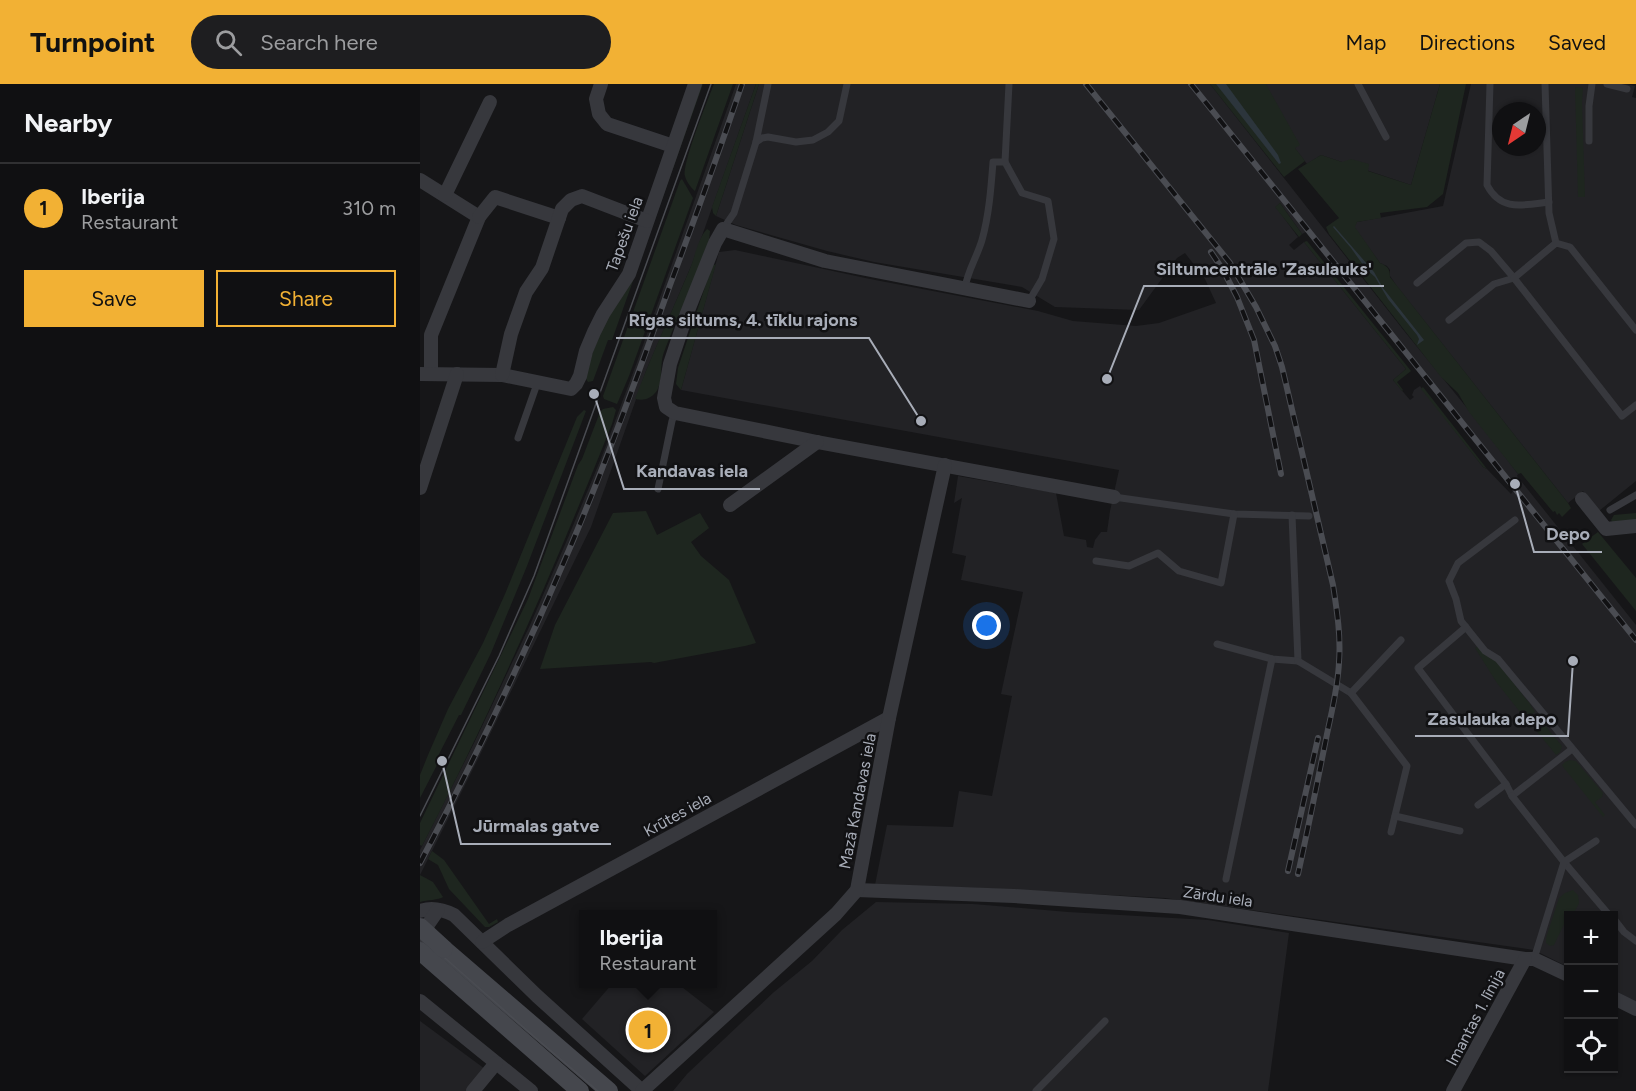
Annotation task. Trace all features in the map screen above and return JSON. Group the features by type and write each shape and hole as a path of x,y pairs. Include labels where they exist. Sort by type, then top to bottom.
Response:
{"main road":[{"path":"420,927 439,957 580,1091"},
{"path":"420,951 439,957 609,1091"}],"street":[{"path":"601,84 596,99 598,114 607,124 673,146"},
{"name":"Tapešu iela","path":"538,381 571,388 576,384 594,332 629,274 695,84"},
{"path":"445,195 490,102"},
{"path":"420,180 478,217"},
{"path":"502,375 515,323 526,292 542,268 562,209 571,200 582,196 647,221"},
{"path":"538,381 502,375 425,374 431,335 478,217 495,197 559,218"},
{"path":"1029,301 825,261 723,229 715,243 687,313 670,364 664,398 671,410 817,442 1114,496"},
{"path":"420,488 457,374"},
{"path":"730,505 817,442"},
{"name":"Mazā Kandavas iela","path":"642,1091 836,914 857,890 889,718 945,465"},
{"path":"1582,499 1606,529 1636,526"},
{"name":"Krūtes iela","path":"482,942 508,925 889,718"},
{"name":"Zārdu iela","path":"857,890 1014,896 1180,907 1530,959 1564,973"},
{"path":"420,911 428,908 454,915 567,1024 642,1091"},
{"path":"420,940 438,910"},
{"name":"Imantas 1. līnija","path":"1453,1091 1530,959"},
{"path":"420,1000 531,1091"},
{"path":"1618,1000 1636,1009"},
{"path":"473,1091 496,1063"}],"lane":[{"path":"723,229 734,213 756,142 768,84"},
{"path":"756,142 768,137 796,142 813,140 828,132 838,121 847,84"},
{"path":"1008,84 1005,162 1022,193 1048,201 1054,239 1042,279 1029,301"},
{"path":"1358,84 1386,137"},
{"path":"1490,84 1487,186 1492,196 1502,202 1518,205 1549,202"},
{"path":"1545,84 1549,213 1556,243"},
{"path":"1589,141 1589,106 1592,84"},
{"path":"1607,84 1628,89"},
{"path":"965,288 966,277 975,261 982,238 993,162 1005,162"},
{"path":"1417,283 1466,243 1479,242 1491,251 1514,278 1622,416 1636,405"},
{"path":"1449,320 1494,284 1514,278 1556,243"},
{"path":"1556,243 1570,247 1636,330"},
{"path":"518,438 538,381"},
{"path":"658,489 672,426 671,410"},
{"path":"1610,510 1636,495"},
{"path":"1114,496 1234,514 1309,516"},
{"path":"1096,561 1129,566 1158,553 1179,571 1221,583 1234,514"},
{"path":"1292,515 1298,661"},
{"path":"1515,520 1458,563 1449,581 1461,621 1485,651 1498,660 1636,825"},
{"path":"1466,627 1418,668 1506,784 1512,796 1607,911"},
{"path":"1351,693 1401,640"},
{"path":"1217,644 1272,659 1298,661 1351,693 1407,766 1391,832"},
{"path":"1226,879 1272,659"},
{"path":"1512,796 1572,749"},
{"path":"1478,805 1506,784"},
{"path":"1395,816 1460,831"},
{"path":"1530,959 1564,862 1596,841"},
{"path":"1618,925 1636,941"},
{"path":"1036,1091 1105,1021"}],"shaded area":[{"path":"699,84 703,84 612,340 608,340 593,381 588,382 585,377 589,362"},
{"path":"714,84 733,84 695,191 686,180 685,169 696,131"},
{"path":"736,84 756,84 692,264 646,371 591,527 420,875 420,850 530,625 602,456"},
{"path":"756,84 759,84 716,216 712,207"},
{"path":"759,84 1210,84 1485,430 1518,474 1517,476 1636,625 1636,1002 1618,992 1618,911 1564,911 1564,965 1534,950 1165,898 875,885 887,825 953,827 959,791 992,796 1012,696 1001,694 1023,592 961,580 966,556 952,553 962,498 954,503 958,476 1056,493 1064,536 1086,540 1087,547 1093,548 1101,532 1107,532 1119,470 681,390 719,252 735,250 1038,311 1073,321 1136,326 1159,323 1216,303 1205,279 1185,253 1177,258 1139,310 1055,307 1022,287 874,262 736,225 716,216","holes":["1280,203 1302,234 1306,232 1513,491 1511,494 1483,467 1420,386 1414,390 1412,395 1414,397 1410,400 1393,380 1406,369 1304,242 1294,250 1289,245 1298,237 1276,207"]},
{"path":"1210,84 1266,84 1300,145 1295,148 1305,161 1284,177"},
{"path":"1216,84 1226,84 1278,155 1281,163 1279,164"},
{"path":"1245,84 1440,84 1411,185 1321,155 1307,164"},
{"path":"1440,84 1466,84 1443,194 1427,207 1380,213 1381,218 1357,222 1355,227 1380,263 1388,268 1390,277 1568,503 1571,508 1562,517 1559,513 1557,515 1555,511 1553,512 1521,473 1518,474 1469,412 1458,393 1441,377 1329,234 1326,227 1339,218 1298,169 1321,155 1342,162 1351,159 1369,164 1368,171 1411,185"},
{"path":"1471,84 1626,84 1635,86 1632,97 1636,98 1636,481 1599,511 1583,491 1568,503 1396,285 1390,276 1390,270 1380,263 1354,227 1357,222 1443,206"},
{"path":"1575,87 1583,88 1585,197 1578,197"},
{"path":"682,179 693,198 617,404 604,399 603,396"},
{"path":"1280,203 1302,234 1299,237 1275,207"},
{"path":"1334,226 1374,272 1383,288 1424,340 1417,345 1419,339 1417,335"},
{"path":"707,229 710,231 707,248 664,352 658,388 649,398 635,399 698,244"},
{"path":"1307,241 1411,371 1397,382 1402,391 1393,380 1406,369 1304,242"},
{"path":"716,264 681,390 676,384 678,368 712,266"},
{"path":"1423,387 1487,469 1483,467 1421,389"},
{"path":"613,407 616,410 612,424 546,584 474,742 422,846 420,845 420,823 528,599 600,412"},
{"path":"584,410 586,411 527,566 491,653 436,760 437,765 420,798 420,775 428,755 448,709 483,643 577,417"},
{"path":"646,511 657,535 700,513 709,528 691,542 701,556 729,580 756,643 654,663 540,669 555,625 613,513"},
{"path":"1636,513 1636,520 1613,523 1611,520 1614,515"},
{"path":"1598,532 1636,578 1636,611 1582,544"},
{"path":"1477,647 1497,662 1535,712 1527,718 1524,717 1497,683 1475,648"},
{"path":"1539,722 1543,723 1562,746 1556,755 1535,729 1534,727"},
{"path":"1570,760 1576,761 1603,793 1602,797 1595,802 1605,815 1603,817 1562,765"},
{"path":"432,851 444,860 489,924 497,919 498,922 485,927 449,889 438,865 428,859"},
{"path":"420,875 433,882 443,897 420,902"},
{"path":"1573,890 1578,895 1579,903 1575,911 1564,911 1564,924 1554,945 1550,946 1546,943 1546,938 1559,898"},
{"path":"876,902 973,904 1208,920 1289,933 1268,1091 673,1091 687,1074 774,992 812,961 842,930"},
{"path":"609,988 683,988 714,1012 645,1076 582,1019"},
{"path":"420,1021 485,1069 468,1091 420,1091"}],"tram line":[{"path":"420,816 499,656 534,576 711,84"},
{"path":"420,936 598,1091"}],"railway":[{"path":"420,863 499,705 555,584 611,447 742,84"},
{"path":"1086,84 1230,263 1256,307 1275,346 1282,367 1333,585 1339,643 1336,691 1298,874"},
{"path":"1191,84 1636,640"},
{"path":"1211,252 1237,297 1254,340 1281,474"},
{"path":"1288,871 1318,738"}],"place":[{"name":"Siltumcentrāle 'Zasulauks'","path":"1107,379"},
{"name":"Kandavas iela","path":"594,394"},
{"name":"Rīgas siltums, 4. tīklu rajons","path":"921,421"},
{"name":"Depo","path":"1515,484"},
{"name":"Zasulauka depo","path":"1573,661"},
{"name":"Jūrmalas gatve","path":"442,761"},
{"name":"Iberija","path":"648,1030"}]}
